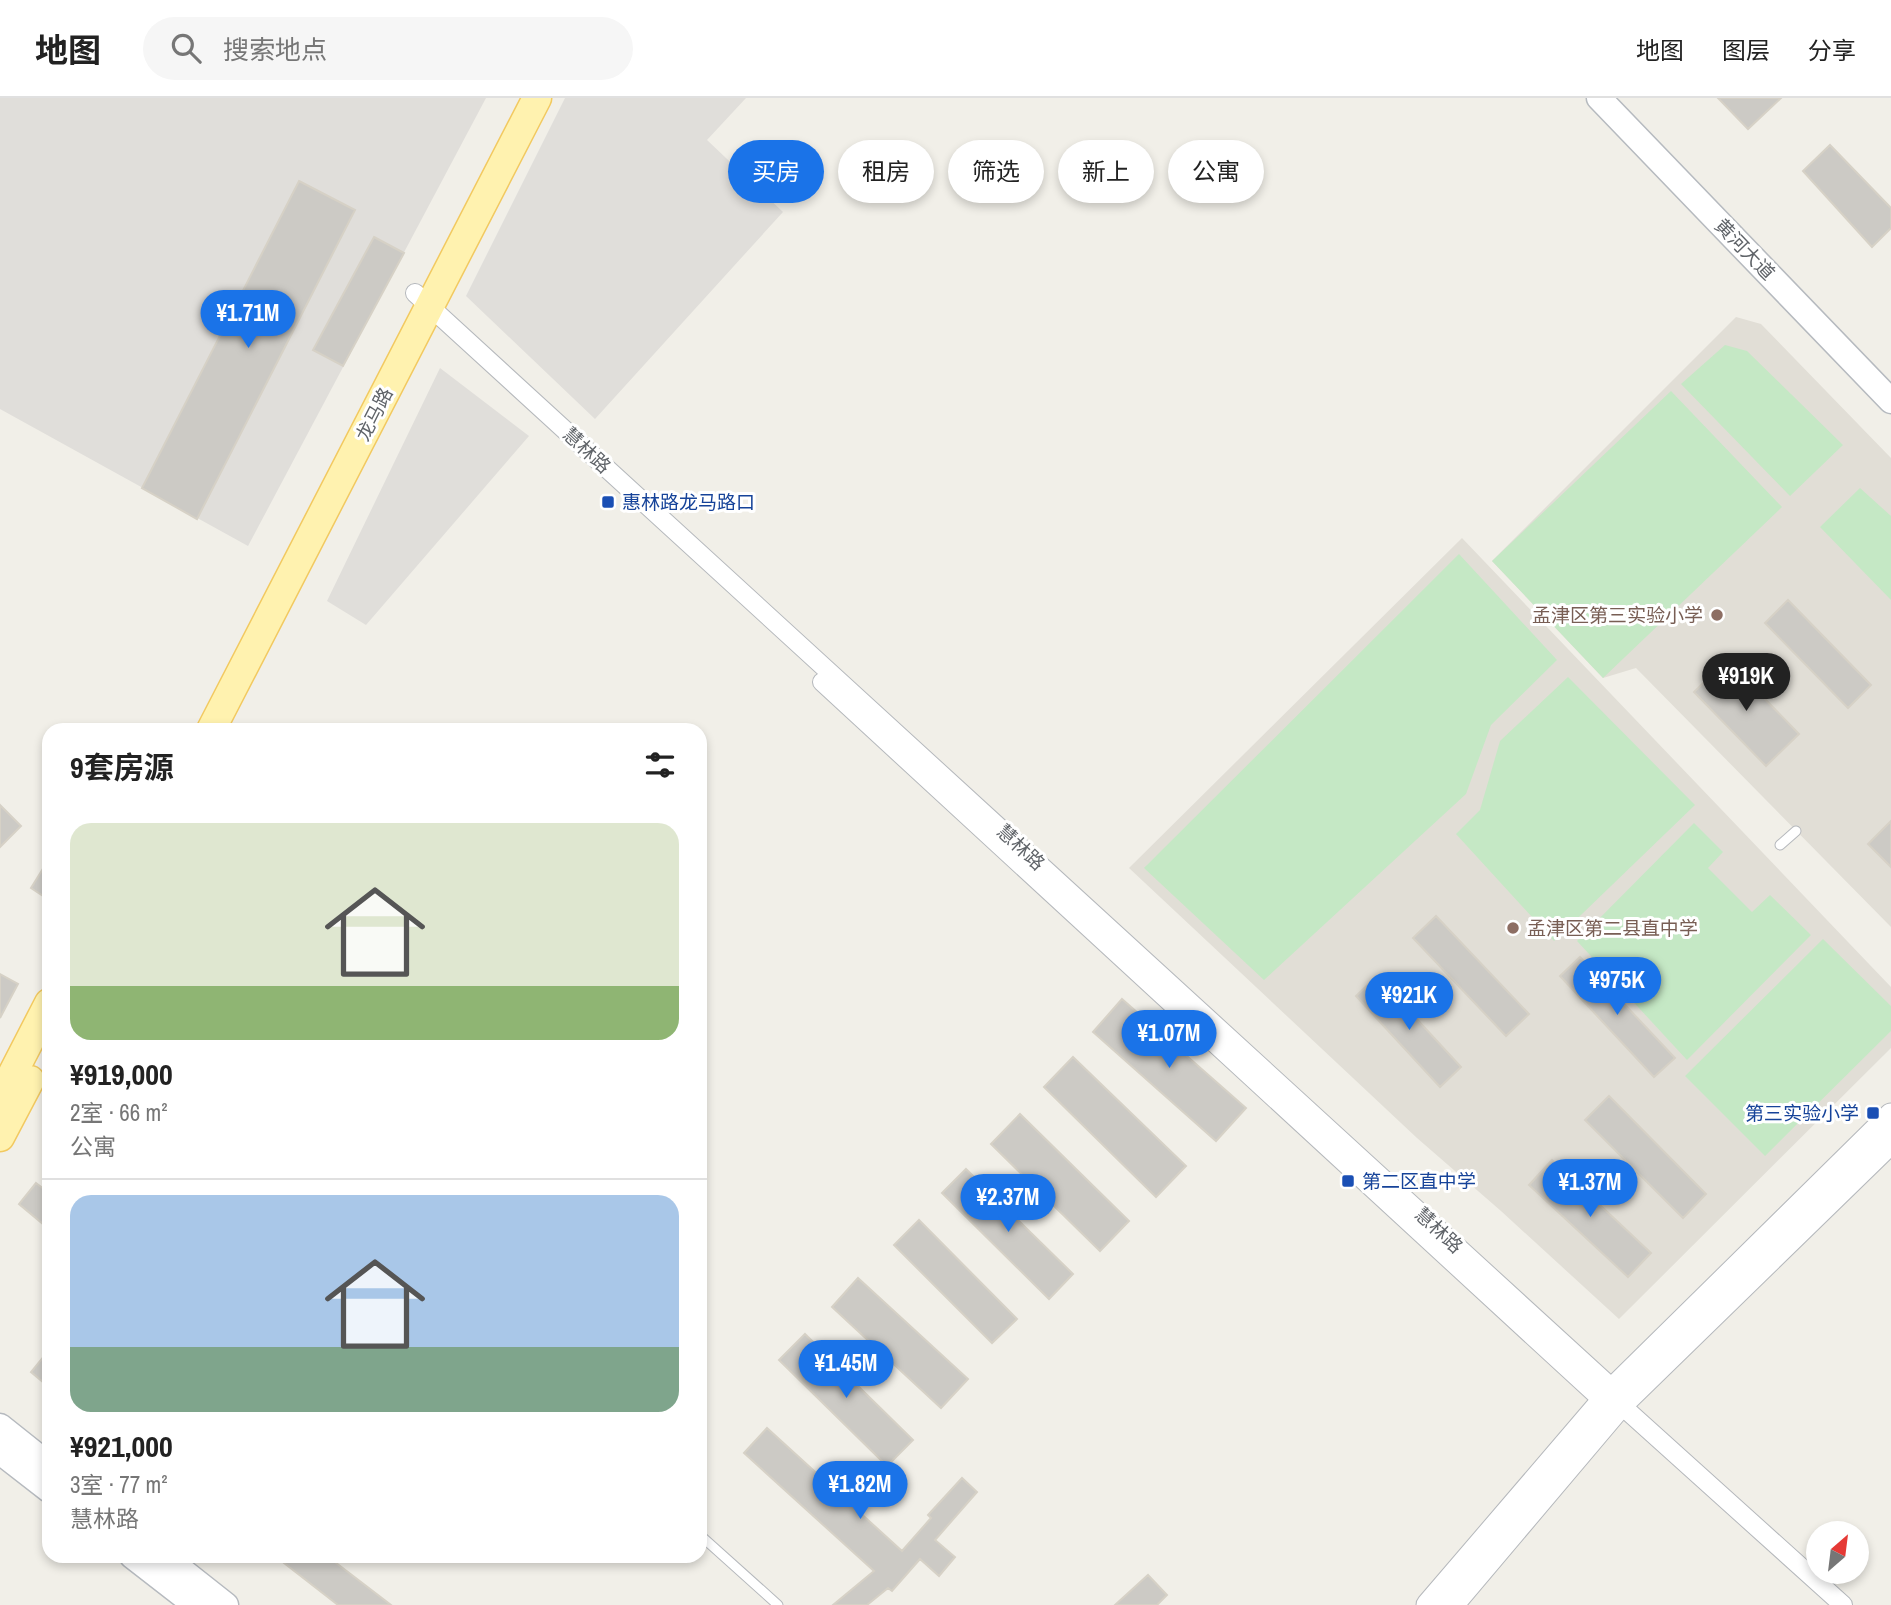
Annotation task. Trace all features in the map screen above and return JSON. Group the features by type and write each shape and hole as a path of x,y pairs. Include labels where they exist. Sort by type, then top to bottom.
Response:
{"main road":[{"name":"龙马路","path":"214,723 419,305 515,98"},
{"name":"龙马路","path":"194,723 419,305 537,98"},
{"name":"黄河大道","path":"1599,98 1891,401"},
{"name":"黄河大道","path":"1621,98 1891,377"},
{"path":"0,1098 42,1017"},
{"path":"0,1137 42,1056"},
{"path":"0,1426 42,1459"},
{"path":"0,1452 42,1485"},
{"path":"141,1563 195,1605"},
{"path":"173,1563 226,1605"}],"street":[{"name":"慧林路","path":"419,305 1612,1398 1843,1605"},
{"path":"1428,1605 1612,1398 1891,1115"},
{"path":"1452,1605 1612,1398 1891,1142"}],"lane":[{"path":"1780,845 1796,831"},
{"path":"707,1541 778,1605"}],"shaded area":[{"path":"0,98 486,98 248,546 0,409"},
{"path":"565,98 746,98 707,140 728,160 728,203 774,203 783,212 595,419 466,296"},
{"name":"孟津区第三实验小学","path":"1736,317 1761,324 1891,458 1891,927 1636,668 1603,678 1492,561"},
{"path":"440,368 529,436 366,625 327,601"},
{"name":"孟津区第二县直中学","path":"1462,538 1891,987 1891,1048 1619,1319 1417,1138 1129,868"}],"green space":[{"path":"1725,345 1747,351 1843,445 1790,496 1681,384"},
{"path":"1671,391 1782,507 1603,678 1492,561"},
{"path":"1860,488 1891,516 1891,600 1820,527"},
{"path":"1459,554 1557,660 1491,725 1466,794 1264,980 1144,868"},
{"path":"1568,677 1695,805 1554,941 1456,834 1480,810 1500,741"},
{"path":"1694,823 1723,852 1708,868 1752,912 1770,895 1811,935 1687,1060 1577,941"},
{"path":"1823,939 1891,1006 1891,1031 1765,1156 1685,1076"}],"building":[{"path":"1718,98 1781,98 1748,129"},
{"path":"1830,145 1891,208 1891,228 1872,247 1803,171"},
{"path":"299,181 355,210 197,519 142,488"},
{"path":"374,237 404,253 343,366 313,350"},
{"path":"1788,600 1871,685 1848,708 1765,623"},
{"path":"1727,660 1799,734 1766,766 1694,692"},
{"path":"0,805 21,826 0,847"},
{"path":"1891,821 1891,867 1868,844"},
{"path":"42,870 42,895 31,888"},
{"path":"1436,916 1529,1014 1506,1036 1413,938"},
{"path":"1580,957 1675,1058 1654,1077 1560,976"},
{"path":"0,974 18,984 0,1018"},
{"path":"1377,976 1461,1067 1440,1087 1356,996"},
{"path":"1122,999 1246,1108 1216,1141 1093,1032"},
{"path":"1073,1057 1186,1166 1156,1197 1044,1087"},
{"path":"1609,1096 1706,1194 1683,1218 1585,1120"},
{"path":"1020,1114 1129,1221 1100,1251 991,1144"},
{"path":"1552,1160 1651,1253 1628,1277 1529,1185"},
{"path":"966,1169 1073,1274 1049,1299 942,1193"},
{"path":"36,1183 42,1188 42,1223 19,1204"},
{"path":"919,1220 1017,1319 992,1343 894,1245"},
{"path":"858,1278 968,1379 941,1408 832,1307"},
{"path":"805,1334 913,1440 887,1466 779,1360"},
{"path":"42,1359 42,1381 31,1372"},
{"path":"767,1428 902,1551 931,1518 928,1515 962,1478 977,1492 935,1540 955,1557 939,1576 920,1559 892,1591 888,1588 867,1605 833,1605 874,1571 744,1453"},
{"path":"284,1563 336,1563 391,1605 338,1605"},
{"path":"1148,1575 1167,1595 1157,1605 1115,1605"}],"place":[{"name":"惠林路龙马路口","path":"608,502"},
{"name":"孟津区第三实验小学","path":"1717,615"},
{"name":"孟津区第二县直中学","path":"1513,928"},
{"name":"第三实验小学","path":"1873,1113"},
{"name":"第二区直中学","path":"1348,1181"}]}
